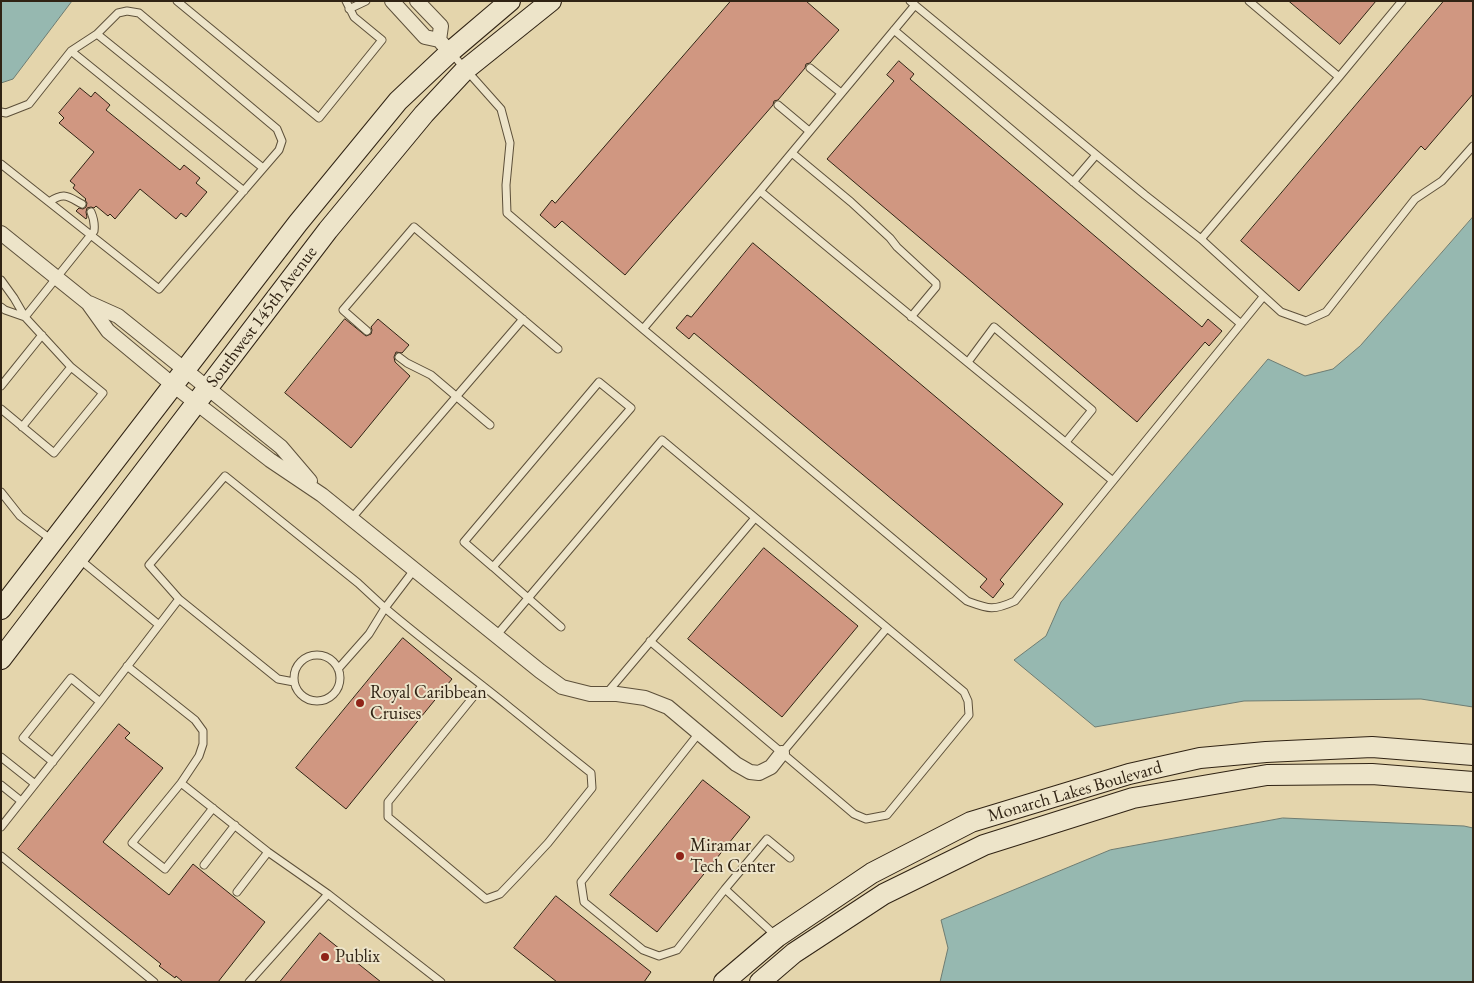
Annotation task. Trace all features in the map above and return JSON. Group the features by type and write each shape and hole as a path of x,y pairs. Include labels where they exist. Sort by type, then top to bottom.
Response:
{"street":[{"path":"392,1 425,37 444,46"},
{"path":"418,1 441,26 444,46"},
{"name":"Southwest 145th Avenue","path":"1,609 298,223 444,46 510,1"},
{"name":"Southwest 145th Avenue","path":"1,659 328,230 424,114 465,70 551,1"},
{"path":"1,233 88,303 118,316 179,378 202,396"},
{"path":"88,303 108,331 179,378 202,396 270,460 322,495 496,636 562,686 590,694 645,698 668,707 736,764 750,772 759,773 771,767 782,753"},
{"name":"Monarch Lakes Boulevard","path":"724,982 778,937 872,873 971,822 1129,774 1200,758 1266,752 1372,747 1473,755"},
{"name":"Monarch Lakes Boulevard","path":"760,982 794,953 892,890 984,845 1133,798 1267,775 1372,774 1473,782"}],"lane":[{"path":"177,1 319,118 382,40 354,17 346,1"},
{"path":"349,9 366,1"},
{"path":"1249,1 1340,77"},
{"path":"1201,240 1402,1"},
{"path":"643,329 894,30 912,3 1201,240 1281,312 1306,321 1326,312 1415,199 1442,181 1473,146"},
{"path":"1,112 6,113 28,104 71,51 97,34 118,13 127,11 139,14 277,129 282,141 279,150 159,289 1,164"},
{"path":"894,30 1241,324"},
{"path":"97,34 263,168"},
{"path":"444,46 501,109 510,143 506,184 507,213 966,601 987,608 1003,606 1015,601 1263,297"},
{"path":"71,51 244,191"},
{"path":"810,68 841,93"},
{"path":"778,105 808,132"},
{"path":"792,153 851,202 936,283 936,287 911,317"},
{"path":"1073,182 1096,155"},
{"path":"760,191 911,317 1113,481"},
{"path":"49,202 57,197 68,196 82,204"},
{"path":"25,317 91,235 95,226 91,212"},
{"path":"368,331 343,310 414,227 558,349"},
{"path":"1,280 25,317 71,367 103,393 54,453 1,409"},
{"path":"1,307 25,317"},
{"path":"351,519 523,319"},
{"path":"968,362 994,327 1092,410 1066,442"},
{"path":"1,386 42,335"},
{"path":"399,357 407,363 431,374 490,425"},
{"path":"22,426 71,367"},
{"path":"493,567 631,408 599,382 464,542 561,627"},
{"path":"496,636 662,440 964,692 968,701 969,715 886,815 866,819 854,814 650,641"},
{"path":"294,682 278,679 179,599 148,565 225,476 358,583 425,641 482,686 590,773 592,788 548,843 500,894 486,899 388,817 388,802 482,686"},
{"path":"1,492 20,516 53,541"},
{"path":"605,694 755,518"},
{"path":"78,558 159,625"},
{"path":"338,669 369,634 385,608 414,570"},
{"path":"1,827 179,599"},
{"path":"782,753 887,628"},
{"path":"311,656 325,657 332,661 338,669 340,680 338,688 334,694 321,701 307,699 301,695 294,682 296,669 300,663 311,656"},
{"path":"127,666 195,720 203,732 203,744 199,756 181,783 132,843 165,869 213,808"},
{"path":"53,762 24,738 71,678 100,702"},
{"path":"699,733 581,882 584,902 643,950 659,956 677,950 767,839 790,858"},
{"path":"1,757 35,784"},
{"path":"181,783 268,852 328,894 441,982"},
{"path":"1,785 21,801"},
{"path":"204,865 235,826"},
{"path":"237,892 268,852"},
{"path":"1,856 154,982"},
{"path":"725,889 778,937"},
{"path":"249,982 328,894"}],"water":[{"path":"1,1 72,1 13,79 1,83"},
{"path":"1473,217 1473,707 1421,699 1244,701 1095,727 1014,660 1046,636 1061,602 1268,359 1305,376 1333,369 1360,346"},
{"path":"1283,818 1464,826 1473,828 1473,982 940,982 948,948 941,920 1110,850"}],"building":[{"path":"731,1 806,1 839,30 810,63 806,64 805,68 778,100 774,101 773,105 625,275 562,221 555,228 540,215 552,200 555,203"},
{"path":"1289,1 1376,1 1340,44"},
{"path":"1444,1 1473,1 1473,94 1425,150 1421,146 1299,291 1241,241"},
{"path":"899,61 914,74 910,79 1202,327 1208,319 1222,331 1209,346 1205,342 1137,422 827,159 894,81 887,75"},
{"path":"80,88 91,97 95,92 110,105 106,110 180,170 184,165 200,178 196,183 207,192 186,217 181,213 176,219 140,189 115,219 96,206 94,208 87,208 86,219 76,211 79,208 83,209 86,207 87,203 86,199 73,188 75,185 70,181 94,152 59,123 64,118 59,113"},
{"path":"753,243 1063,504 1000,580 1004,584 993,598 980,587 987,579 694,333 689,339 676,328 687,315 691,317"},
{"path":"345,319 366,336 371,334 371,327 378,319 409,345 402,353 396,352 394,357 395,362 410,376 351,448 285,393"},
{"path":"764,548 858,626 782,717 688,639"},
{"path":"403,638 452,679 346,809 296,768"},
{"path":"119,724 130,733 125,738 163,768 103,842 169,895 193,864 265,922 218,982 183,982 176,976 175,978 159,966 161,964 18,849"},
{"name":"Miramar Tech Center","path":"703,780 750,817 657,932 610,895"},
{"path":"556,896 651,972 644,982 557,982 514,948"},
{"name":"Publix","path":"320,933 381,982 280,982"}],"place":[{"name":"Royal Caribbean Cruises","path":"360,703"},
{"name":"Miramar Tech Center","path":"680,856"},
{"name":"Publix","path":"325,957"}]}
